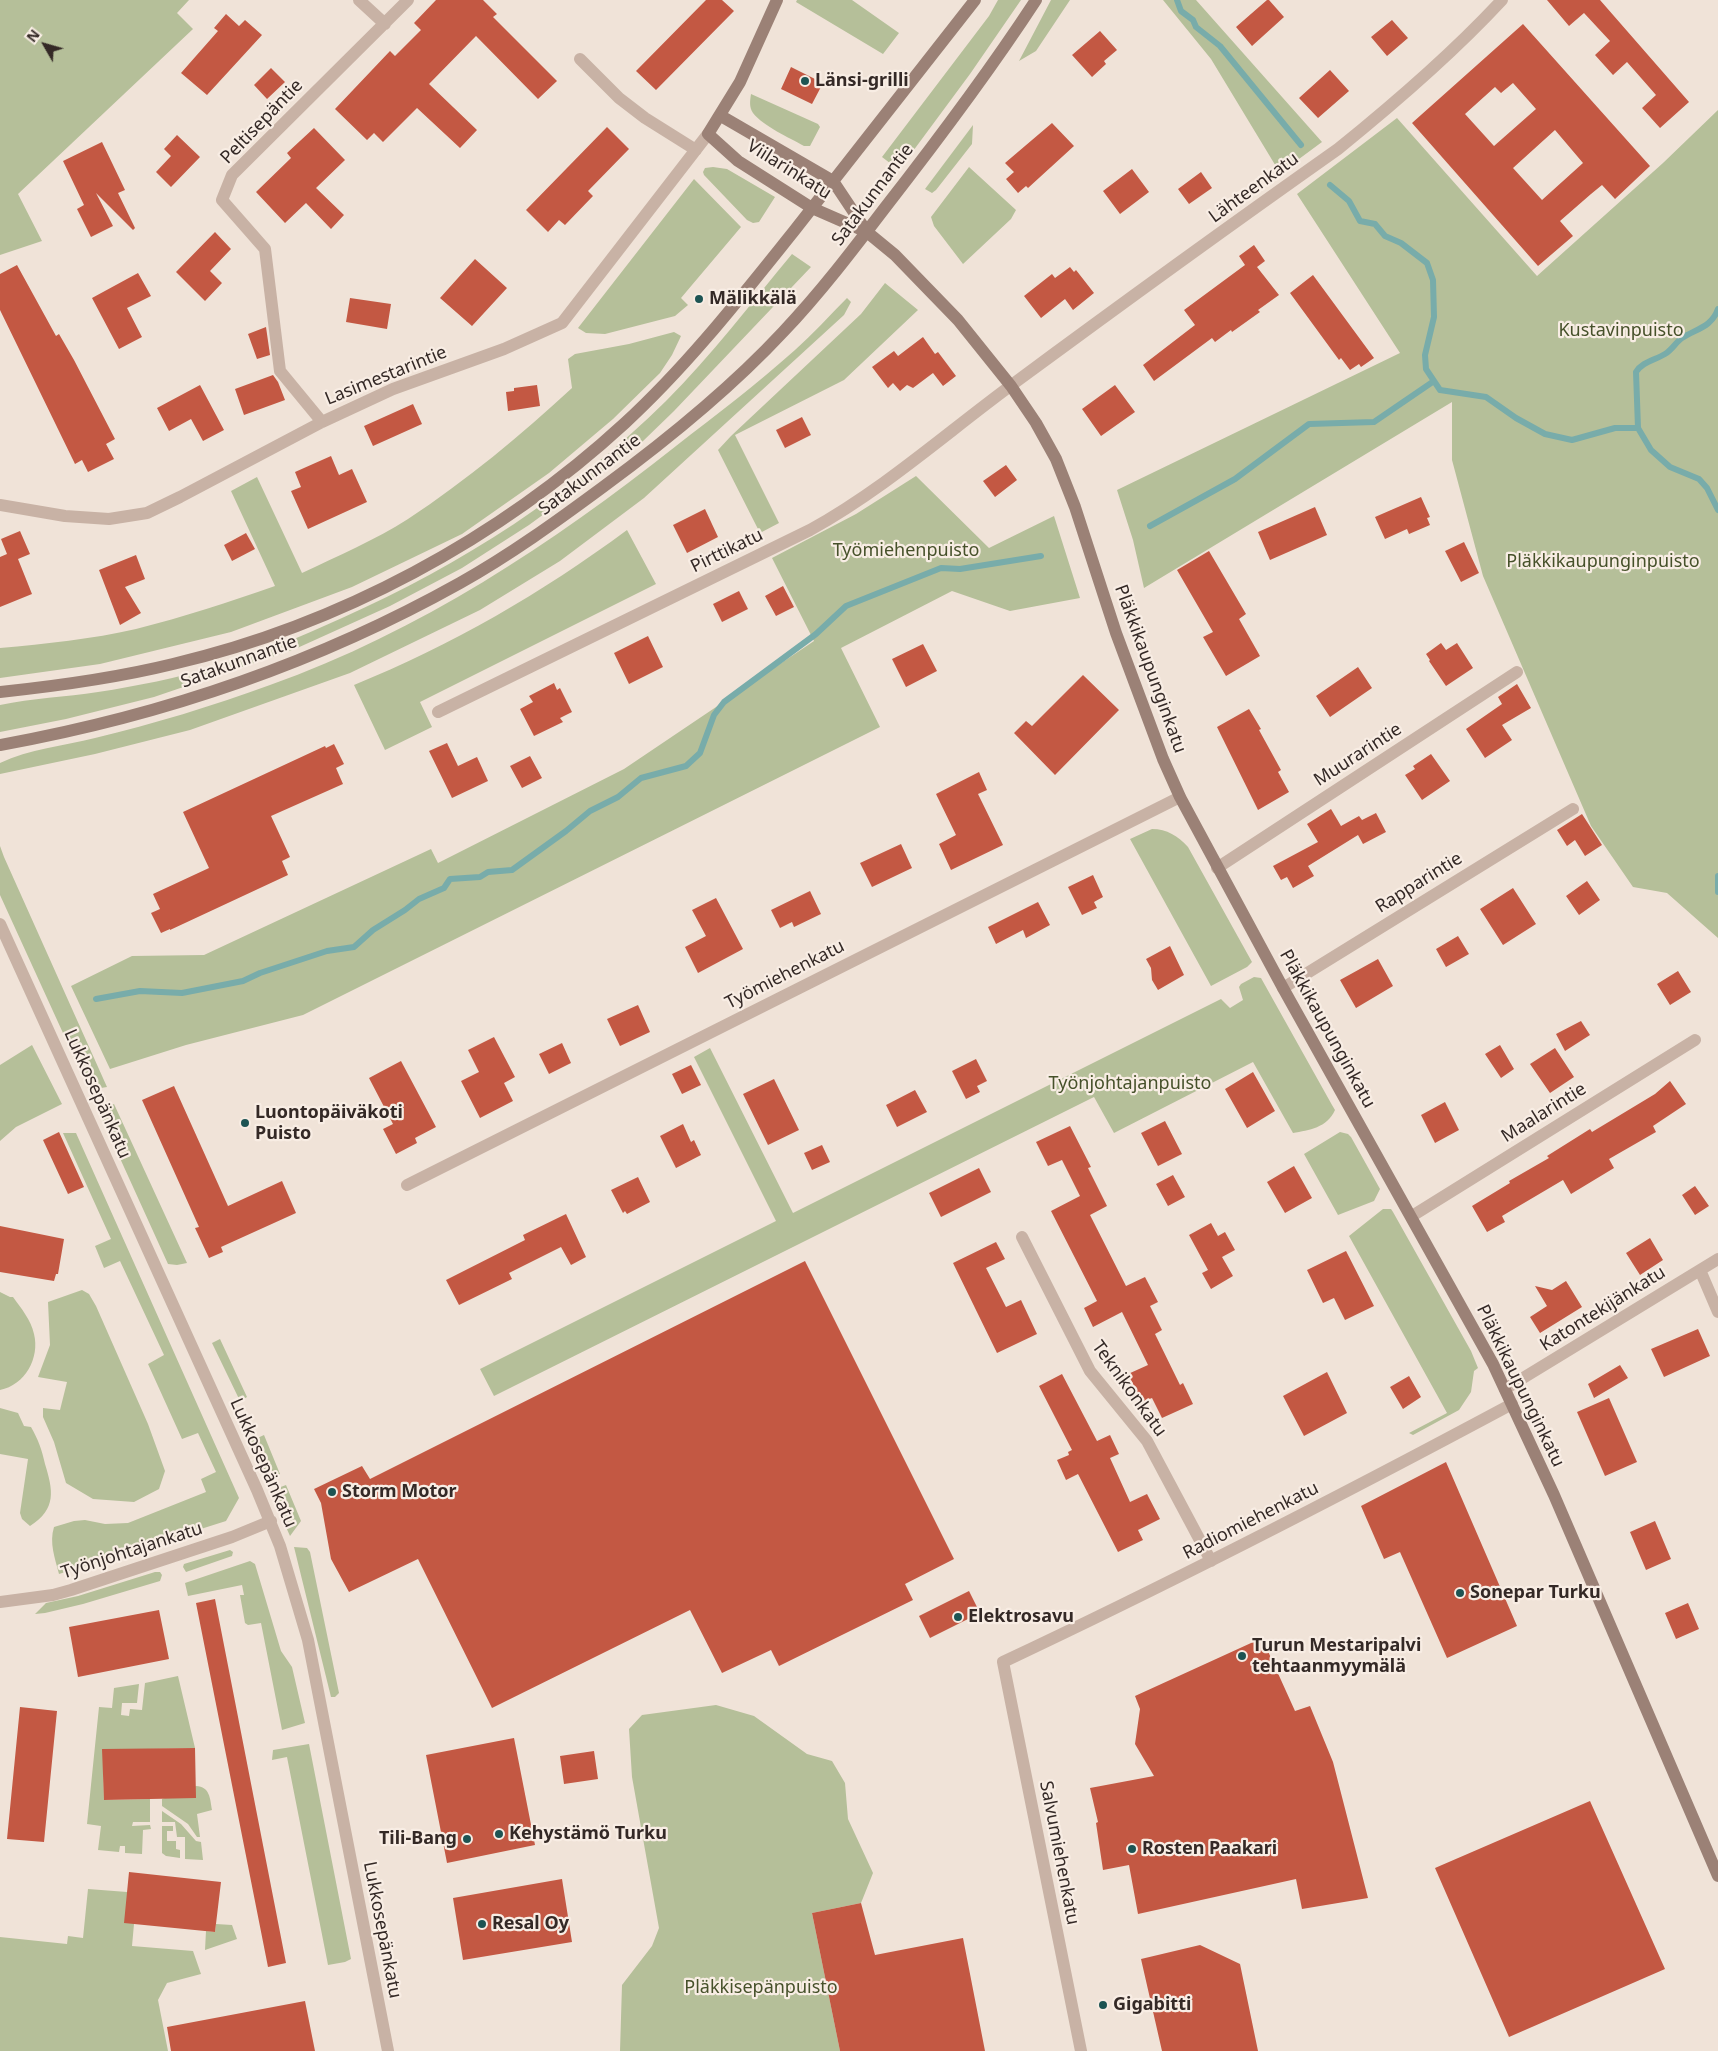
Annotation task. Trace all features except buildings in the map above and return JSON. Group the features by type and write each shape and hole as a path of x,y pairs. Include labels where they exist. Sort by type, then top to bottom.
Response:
{"main road":[{"path":"708,134 740,82 777,0"},
{"name":"Satakunnantie","path":"0,692 123,674 172,664 271,635 320,616 404,577 488,529 577,466 634,415 699,347 812,208 975,0"},
{"name":"Satakunnantie","path":"0,745 157,710 220,690 291,664 352,638 461,582 542,532 648,455 725,389 782,332 832,277 985,74 1036,0"},
{"name":"Viilarinkatu","path":"720,116 833,181 866,232"},
{"name":"Viilarinkatu","path":"708,134 738,161 812,208 866,232"},
{"name":"Pläkkikaupunginkatu","path":"866,232 902,262 958,320 1011,386 1036,423 1056,459 1075,506 1139,695 1163,759 1180,797 1283,988 1493,1364 1554,1495 1718,1876"}],"street":[{"path":"359,0 384,24"},
{"name":"Peltisepäntie","path":"322,422 280,371 265,249 222,200 232,175 408,0"},
{"name":"Lähteenkatu","path":"1011,386 1338,149 1394,103 1481,23 1502,0"},
{"path":"580,58 619,98 645,118 696,150"},
{"name":"Lasimestarintie","path":"0,505 65,516 109,519 147,513 322,422 393,389 504,349 562,322 708,134"},
{"name":"Pirttikatu","path":"438,712 810,530 845,511 1011,386"},
{"name":"Muurarintie","path":"1218,868 1517,672"},
{"name":"Työmiehenkatu","path":"407,1184 1180,797"},
{"name":"Rapparintie","path":"1283,988 1573,809"},
{"name":"Lukkosepänkatu","path":"0,924 271,1521 291,1579 308,1640 388,2051"},
{"name":"Maalarintie","path":"1412,1216 1695,1040"},
{"name":"Teknikonkatu","path":"1022,1237 1090,1371 1147,1441 1212,1561"},
{"name":"Katontekijänkatu","path":"1505,1389 1718,1259"},
{"path":"1700,1270 1718,1312"},
{"name":"Radiomiehenkatu","path":"1003,1662 1212,1561 1418,1455 1512,1404"},
{"name":"Työnjohtajankatu","path":"0,1602 52,1595 71,1590 232,1537 271,1521"},
{"name":"Salvumiehenkatu","path":"1003,1662 1081,2051"}],"green space":[{"path":"0,0 189,0 177,13 193,29 18,194 42,241 0,255"},
{"path":"797,0 852,0 899,33 883,54 796,2"},
{"path":"998,0 1021,0 970,74 899,170 882,157 989,16"},
{"path":"1051,0 1070,0 1036,51 1019,61"},
{"path":"1163,0 1196,0 1322,142 1280,173 1211,59"},
{"path":"751,94 818,124 820,127 810,146 804,146 757,118 751,108"},
{"name":"Pläkkikaupunginpuisto","path":"1718,110 1718,938 1667,893 1633,887 1591,826 1483,576 1452,460 1452,402 1144,588 1133,540 1117,490 1400,353 1297,194 1397,118 1537,276 1663,163"},
{"path":"973,125 972,144 936,190 932,193 925,189"},
{"path":"969,167 1016,210 1011,219 963,264 934,226 931,217"},
{"path":"705,168 727,169 775,197 759,222 753,223 747,220 704,175"},
{"path":"694,179 741,227 681,298 688,305 675,316 605,334 586,333 578,328"},
{"path":"792,254 811,267 674,411 641,443 529,525 462,568 390,606 295,649 154,697 66,719 0,732 0,705 142,684 200,671 247,657 342,618 430,575 472,550 554,496 630,435 699,366"},
{"path":"885,283 918,310 844,380 735,435 779,523 760,533 718,450 861,314"},
{"path":"847,298 851,302 844,315 644,498 560,561 480,610 350,673 190,730 95,754 0,774 0,763 23,754 139,727 270,685 325,664 431,612 532,551 629,482 766,375 802,344"},
{"path":"674,332 681,336 672,355 660,373 613,419 549,473 462,534 352,587 231,632 100,664 0,678 0,648 69,641 136,629 206,609 275,586 231,491 257,477 302,573 356,548 395,527 451,489 493,457 572,388 568,359 575,354 629,344"},
{"name":"Työmiehenpuisto","path":"916,476 989,548 1054,516 1080,598 1010,611 952,591 841,648 880,727 303,1015 186,1045 110,1069 71,986 132,956 204,955 431,849 438,863 624,769 814,641 772,558 856,514"},
{"path":"627,530 656,584 420,702 432,727 385,750 354,685 426,653 495,616 562,575"},
{"path":"1152,829 1163,830 1172,834 1188,847 1252,962 1247,967 1211,986 1130,839"},
{"path":"0,846 107,1087 89,1090 0,895"},
{"name":"Työnjohtajanpuisto","path":"1254,977 1261,978 1335,1110 1327,1121 1317,1127 1293,1133 1253,1062 1114,1133 1094,1097 494,1396 480,1369 776,1221 694,1057 710,1048 793,1213 1221,999 1230,1008 1243,1000 1239,987 1241,984"},
{"path":"32,1045 62,1104 16,1127 0,1141 0,1065"},
{"path":"114,1104 187,1263 168,1264 99,1112"},
{"path":"1340,1132 1351,1137 1380,1189 1374,1201 1338,1215 1304,1154"},
{"path":"63,1133 76,1133 239,1498 226,1521 59,1574 52,1545 54,1527 85,1520 105,1524 128,1523 206,1492 201,1479 216,1472 198,1433 182,1439 148,1364 164,1355 120,1261 104,1268 95,1246 111,1239"},
{"path":"1383,1209 1391,1209 1393,1212 1471,1351 1478,1368 1474,1371 1471,1392 1459,1410 1413,1435 1409,1433 1447,1413 1349,1236"},
{"path":"82,1290 89,1294 96,1306 148,1424 165,1471 159,1489 134,1502 93,1499 66,1483 54,1442 43,1417 43,1408 60,1410 67,1382 38,1377 50,1345 48,1302"},
{"path":"0,1292 13,1297 28,1319 33,1329 35,1352 29,1369 17,1383 0,1390"},
{"path":"220,1339 247,1397 240,1401 212,1343"},
{"path":"0,1408 18,1413 24,1426 31,1427 40,1445 48,1473 51,1491 49,1506 39,1520 30,1526 22,1519 20,1513 28,1459 0,1454"},
{"path":"264,1435 280,1474 266,1481 251,1441"},
{"path":"286,1485 301,1521 290,1536 270,1491"},
{"path":"294,1547 307,1548 310,1552 339,1693 335,1697 331,1697"},
{"path":"230,1550 233,1552 232,1556 186,1572 183,1567 184,1564"},
{"path":"250,1561 255,1564 281,1651 292,1667 305,1723 282,1730 261,1623 248,1625 245,1623 240,1595 244,1595 242,1585 188,1596 185,1583"},
{"path":"160,1572 162,1575 160,1581 83,1604 35,1614 46,1603 78,1596"},
{"path":"178,1676 195,1748 103,1750 104,1800 150,1799 150,1822 133,1822 132,1826 150,1825 151,1829 143,1830 142,1854 125,1853 125,1846 120,1846 119,1852 98,1850 101,1826 87,1824 99,1707 112,1708 114,1688 139,1684 137,1703 122,1703 121,1715 129,1716 130,1709 142,1710 145,1683"},
{"name":"Pläkkisepänpuisto","path":"716,1705 754,1716 807,1754 832,1761 845,1783 848,1819 873,1873 861,1903 812,1913 840,2051 620,2051 622,1985 652,1946 659,1928 632,1777 629,1729 642,1715"},
{"path":"309,1744 351,1959 328,1965 287,1757 272,1760 273,1750"},
{"path":"196,1786 207,1791 212,1810 197,1814 200,1837 197,1837 188,1824 162,1806 162,1799"},
{"path":"162,1811 181,1824 196,1841 201,1842 203,1860 185,1859 185,1837 177,1837 175,1822 162,1822"},
{"path":"162,1826 173,1826 173,1831 167,1831 167,1841 176,1841 176,1849 180,1850 180,1858 166,1856 162,1853"},
{"path":"88,1889 127,1892 134,1924 132,1946 193,1951 201,1974 167,1983 158,2000 168,2051 0,2051 0,1937 67,1944 68,1936 83,1938"},
{"path":"216,1924 232,1925 237,1939 205,1950 206,1931 215,1932"}],"waterway":[{"path":"1177,0 1181,11 1193,20 1196,27 1220,46 1301,145"},
{"path":"1330,185 1349,201 1360,221 1375,224 1385,236 1401,243 1427,263 1433,280 1434,317 1425,355 1426,369 1440,390 1486,397 1516,418 1545,434 1572,440 1615,428 1638,428"},
{"path":"1718,309 1708,324 1682,338 1667,352 1645,363 1636,372 1638,428 1651,450 1670,467 1699,479 1707,488 1718,510"},
{"path":"1150,526 1235,479 1309,424 1374,422 1434,381"},
{"path":"96,999 140,991 182,993 243,981 260,973 327,951 354,947 373,930 419,899 444,888 450,879 480,877 488,872 512,870 590,811 618,797 641,778 686,766 700,753 714,715 724,702 816,634 846,606 941,568 960,569 1041,556"},
{"path":"1718,876 1718,892"}],"place":[{"name":"Länsi-grilli","path":"805,81"},
{"name":"Mälikkälä","path":"699,299"},
{"name":"Luontopäiväkoti Puisto","path":"245,1123"},
{"name":"Storm Motor","path":"332,1492"},
{"name":"Sonepar Turku","path":"1460,1593"},
{"name":"Elektrosavu","path":"958,1617"},
{"name":"Turun Mestaripalvi tehtaanmyymälä","path":"1242,1656"},
{"name":"Kehystämö Turku","path":"499,1834"},
{"name":"Tili-Bang","path":"467,1839"},
{"name":"Rosten Paakari","path":"1132,1849"},
{"name":"Resal Oy","path":"482,1924"},
{"name":"Gigabitti","path":"1103,2005"}],"park label":[{"name":"Kustavinpuisto","path":"1621,331"}]}
